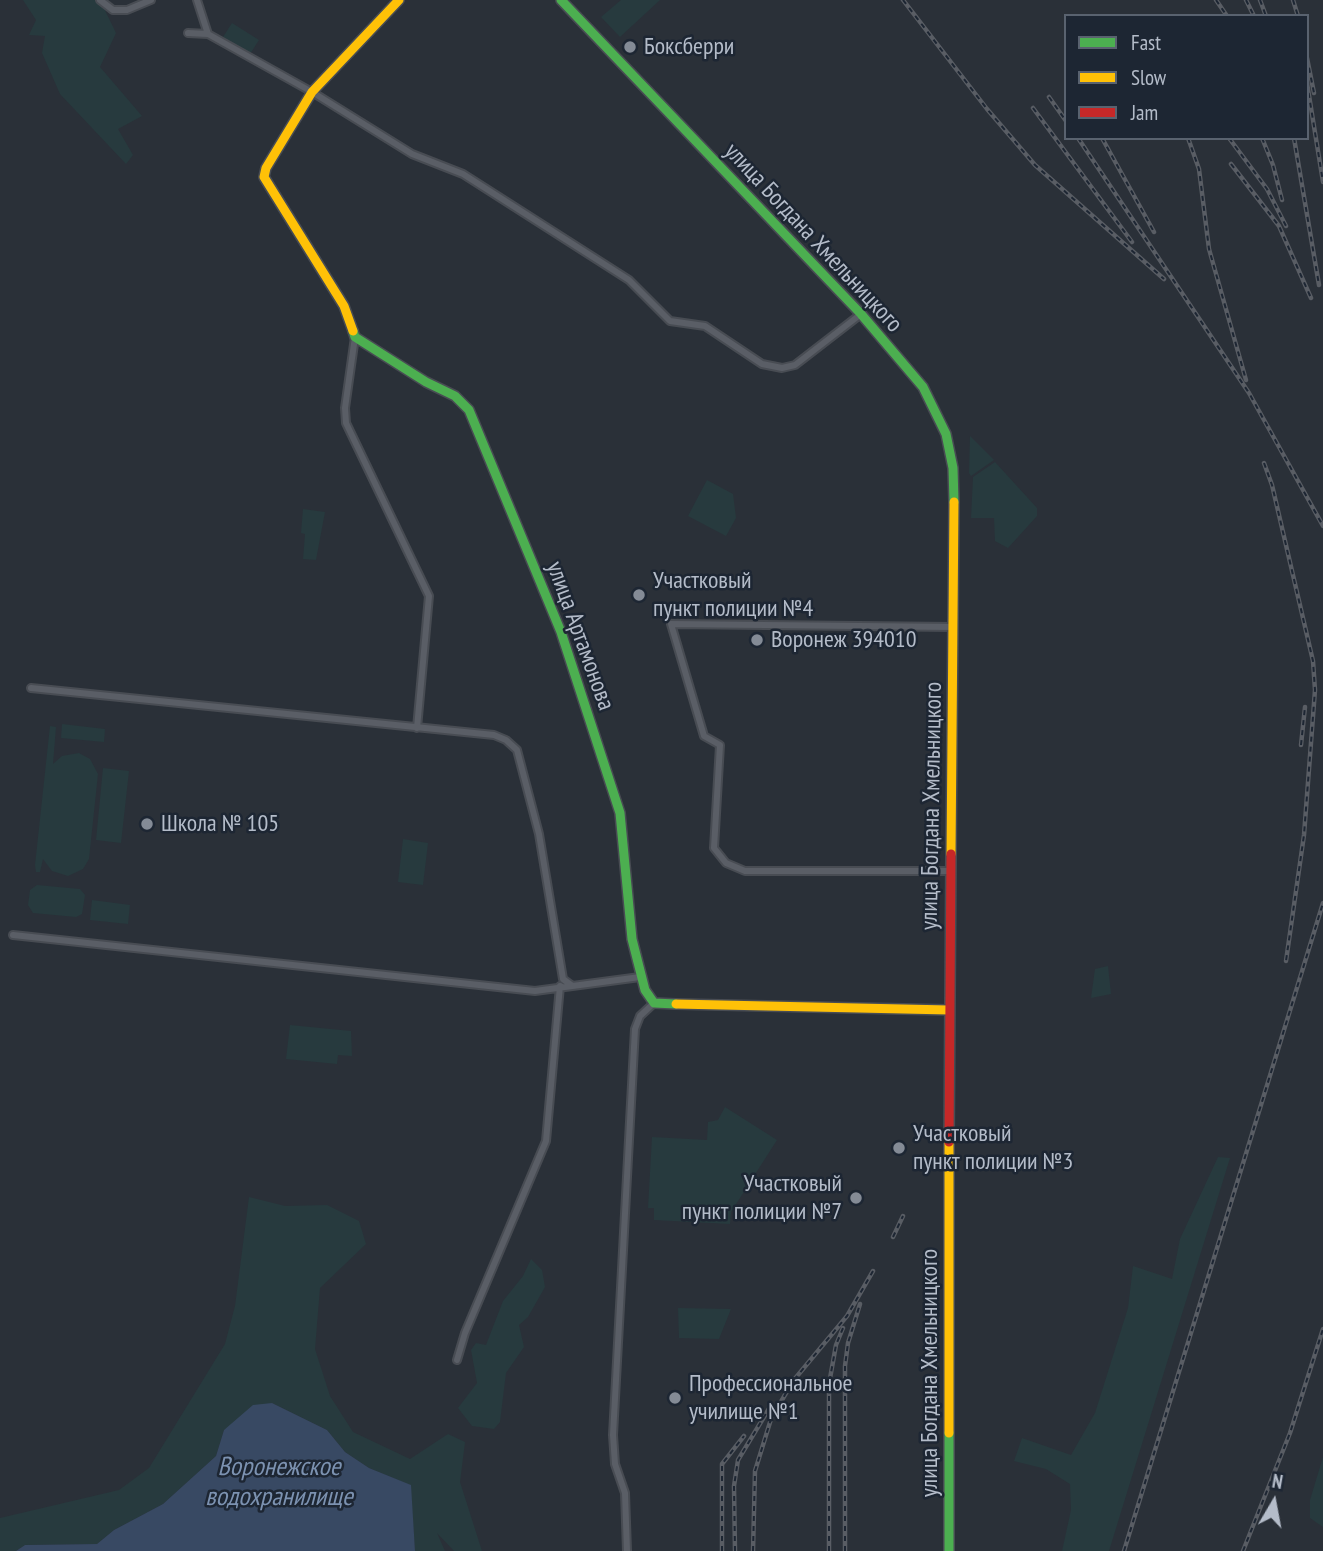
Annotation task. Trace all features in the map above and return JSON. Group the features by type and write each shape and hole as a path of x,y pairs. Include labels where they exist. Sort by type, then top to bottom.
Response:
{"main road":[{"path":"355,337 344,306 264,177 266,168 312,92 399,0"},
{"name":"улица Богдана Хмельницкого","path":"561,0 861,314 922,387 946,435 954,492 949,1010 950,1551"},
{"name":"улица Артамонова","path":"355,337 426,382 455,396 469,410 561,632 620,813 632,939 640,977 654,1003"},
{"path":"654,1003 949,1010"}],"street":[{"path":"100,0 113,10 127,10 150,0"},
{"path":"197,0 208,34"},
{"path":"188,33 208,34 312,92 412,155 460,173 629,280 670,321 705,326 762,364 782,368 795,365 861,314"},
{"path":"355,337 345,408 346,423 429,596 416,728"},
{"path":"951,871 745,871 726,863 714,848 720,745 704,736 671,624 953,627"},
{"path":"30,688 494,735 512,743 517,750 539,834 563,979 571,985"},
{"path":"13,935 535,991 640,977"},
{"path":"457,1360 464,1333 546,1141 560,986"},
{"path":"627,1551 625,1493 615,1464 613,1434 635,1029 640,1016 654,1003"}],"green space":[{"path":"23,0 100,0 116,33 100,67 142,116 118,129 133,155 126,164 60,94 42,53 45,36 29,35 36,20"},
{"path":"621,0 660,0 620,37 601,17"},
{"path":"232,23 259,40 250,54 223,37"},
{"path":"970,436 994,460 971,476 969,473"},
{"path":"995,462 1037,508 1037,516 1008,548 995,541 994,518 971,518 973,477"},
{"path":"707,480 733,494 736,518 726,536 688,516"},
{"path":"303,509 325,512 316,560 303,559"},
{"path":"62,724 105,729 104,742 61,738"},
{"path":"50,726 56,727 53,764 62,756 79,753 90,759 98,774 89,859 83,869 68,876 52,871 43,859 40,872 36,872 35,865"},
{"path":"103,768 129,771 121,843 96,840"},
{"path":"403,839 428,843 423,885 398,882"},
{"path":"37,885 80,889 85,895 82,914 76,917 33,913 28,905 30,890"},
{"path":"92,900 130,905 128,924 90,920"},
{"path":"1108,966 1111,994 1091,998 1095,969"},
{"path":"290,1025 351,1031 352,1056 338,1055 337,1064 286,1059"},
{"path":"725,1107 777,1140 731,1212 730,1224 654,1220 654,1208 648,1208 652,1137 707,1140 708,1122 718,1120"},
{"path":"1218,1157 1230,1158 1109,1551 1062,1551 1071,1510 1070,1484 1046,1469 1014,1461 1022,1438 1071,1455 1095,1413 1128,1308 1133,1266 1172,1279 1180,1239"},
{"path":"249,1197 285,1206 327,1205 359,1221 366,1244 320,1288 315,1349 330,1396 353,1432 410,1459 448,1434 465,1442 460,1482 482,1551 454,1551 437,1533 445,1551 415,1551 410,1485 369,1468 345,1452 327,1430 272,1403 224,1430 216,1456 163,1504 114,1530 97,1544 25,1545 16,1551 0,1551 0,1518 119,1490 149,1468 225,1344 235,1306"},
{"path":"531,1259 542,1270 545,1287 528,1317 519,1325 524,1347 506,1373 500,1422 494,1429 472,1426 458,1408 477,1383 471,1350 476,1343 486,1345 503,1301 523,1276"},
{"path":"678,1308 731,1309 719,1339 679,1338"},
{"path":"1323,1457 1323,1527 1310,1518 1310,1500"}],"water":[{"name":"Воронежское водохранилище","path":"272,1403 327,1430 345,1452 369,1468 411,1485 415,1551 16,1551 25,1545 97,1544 114,1530 163,1504 216,1456 224,1430 253,1405"}],"railway":[{"path":"903,0 987,109 1035,165 1164,279"},
{"path":"1216,0 1226,14"},
{"path":"1246,0 1253,14"},
{"path":"1260,0 1265,14"},
{"path":"1293,0 1297,14"},
{"path":"1309,68 1314,93"},
{"path":"1309,95 1323,182"},
{"path":"1049,97 1064,118"},
{"path":"1033,108 1132,242"},
{"path":"1079,140 1249,393 1323,526"},
{"path":"1103,140 1154,232"},
{"path":"1189,140 1199,169 1209,249 1246,380"},
{"path":"1230,140 1267,189 1286,226"},
{"path":"1263,140 1282,200"},
{"path":"1294,140 1319,285"},
{"path":"1231,164 1279,226 1311,298"},
{"path":"1264,463 1272,485 1313,661 1315,690 1304,835 1286,961"},
{"path":"1301,745 1305,707"},
{"path":"1124,1551 1323,903"},
{"path":"893,1237 903,1216"},
{"path":"753,1551 755,1471 771,1419 793,1381 847,1316 873,1271"},
{"path":"845,1551 845,1366 848,1343 860,1304"},
{"path":"829,1551 829,1384 836,1345 843,1328"},
{"path":"1243,1551 1290,1433 1323,1329"},
{"path":"735,1551 734,1486 738,1460 770,1407"},
{"path":"722,1551 722,1464 744,1436"}],"traffic: fast":[{"path":"561,0 861,314 923,387 946,434 953,468 954,502"},
{"path":"353,331 355,337 426,382 455,396 469,410 561,632 620,813 632,939 645,990 654,1003 676,1004"},
{"path":"949,1433 949,1551"}],"traffic: slow":[{"path":"353,331 344,306 264,177 266,168 312,92 399,0"},
{"path":"951,854 954,502"},
{"path":"676,1004 949,1010"},
{"path":"949,1142 949,1433"}],"traffic: jam":[{"path":"949,1142 951,854"}],"place":[{"name":"Боксберри","path":"630,47"},
{"name":"Участковый пункт полиции №4","path":"639,595"},
{"name":"Воронеж 394010","path":"757,640"},
{"name":"Школа № 105","path":"147,824"},
{"name":"Участковый пункт полиции №3","path":"899,1148"},
{"name":"Участковый пункт полиции №7","path":"856,1198"},
{"name":"Профессиональное училище №1","path":"675,1398"}]}
